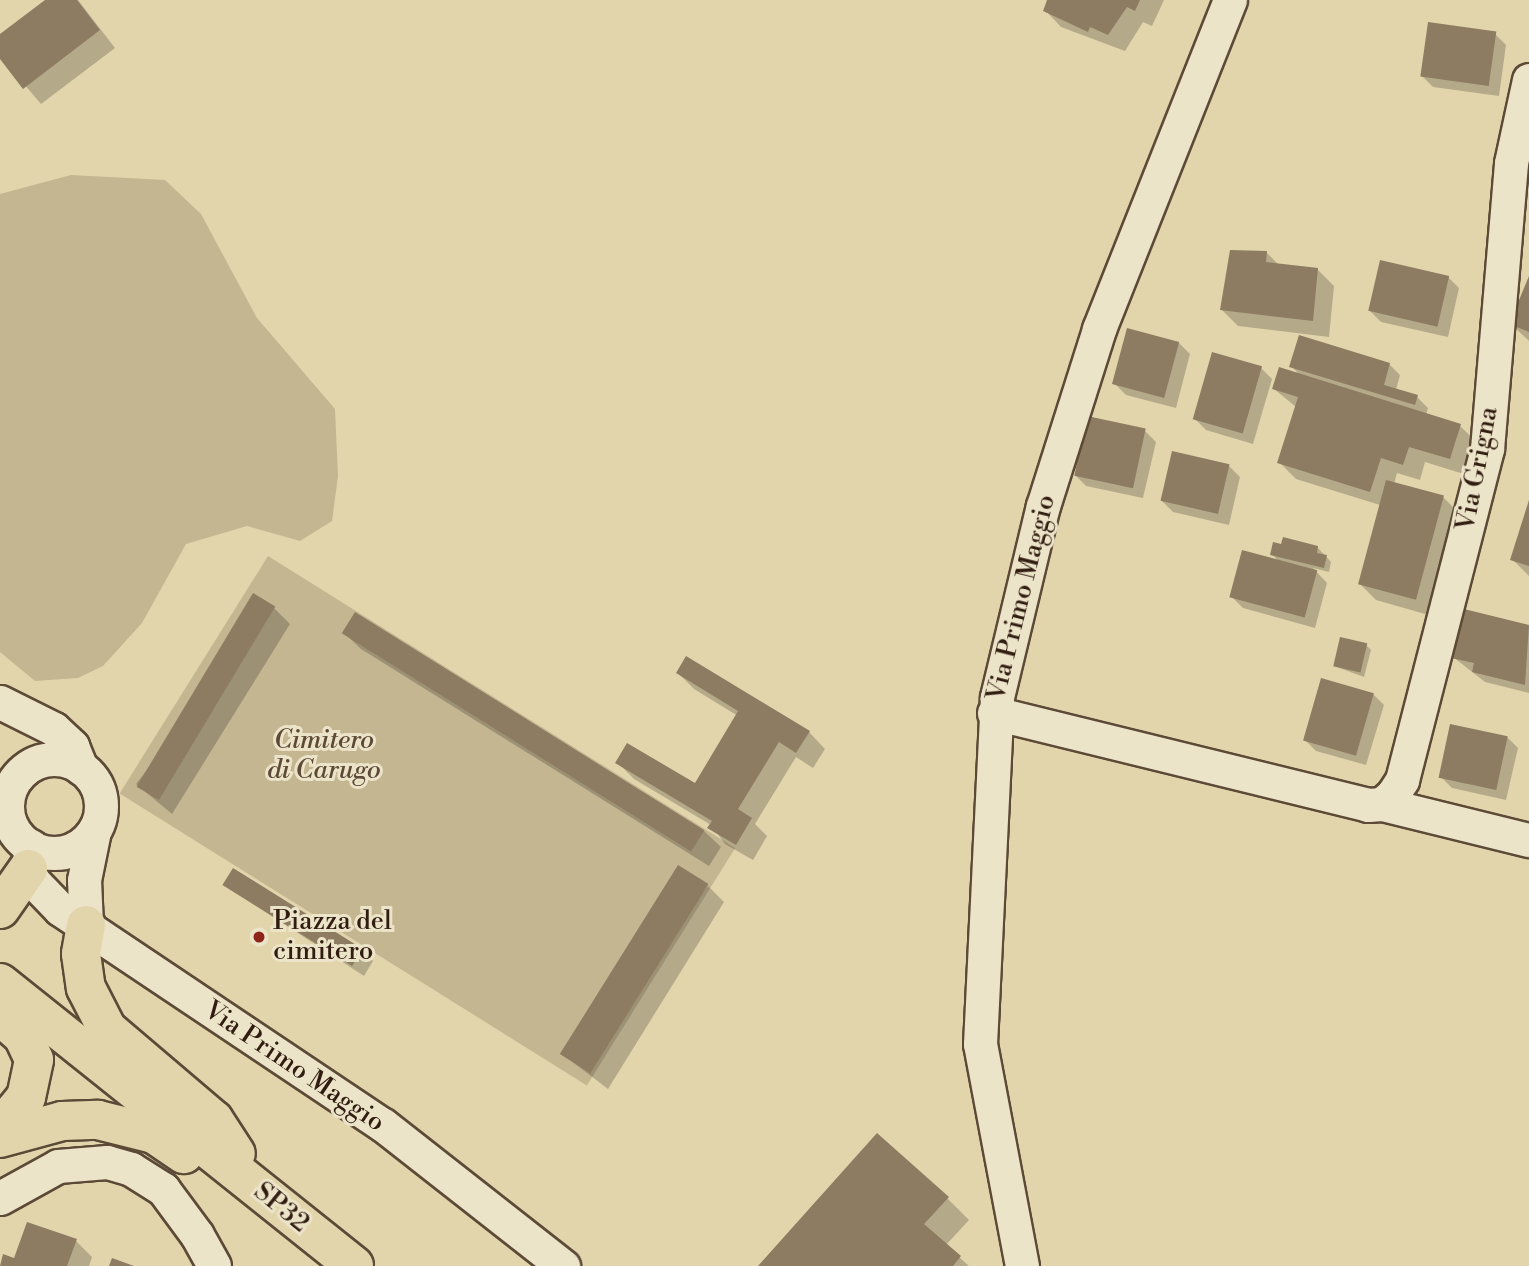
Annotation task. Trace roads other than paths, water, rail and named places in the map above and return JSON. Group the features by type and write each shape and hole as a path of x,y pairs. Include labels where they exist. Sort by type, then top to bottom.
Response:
{"main road":[{"path":"0,909 14,819"},
{"path":"86,925 80,954 86,989 107,1029 214,1120 236,1154 248,1181"},
{"name":"SP32","path":"0,983 354,1266"},
{"path":"0,1016 23,1036 34,1060 26,1097 0,1129"},
{"path":"0,1138 62,1121 114,1123 153,1134 203,1167 248,1181"}],"street":[{"name":"Via Primo Maggio","path":"1022,1266 979,1044 994,713 1037,528 1082,380 1230,0"},
{"name":"Via Grigna","path":"1382,804 1402,780 1487,449 1511,163 1529,80"},
{"path":"1,702 54,729 72,746 81,768"},
{"path":"1,702 26,737 26,757 14,819"},
{"path":"994,713 1368,806 1382,804 1529,840"},
{"path":"14,819 41,761 69,761 91,778 101,804 84,880 86,925"},
{"name":"Via Primo Maggio","path":"14,819 46,896 383,1125 563,1266"},
{"path":"14,819 59,853 85,842 94,831"},
{"path":"0,1198 58,1166 107,1162 131,1169 163,1189 197,1235 214,1266"}],"place":[{"name":"Piazza del cimitero","path":"259,937"}],"park label":[{"name":"Cimitero di Carugo","path":"324,756"}]}
